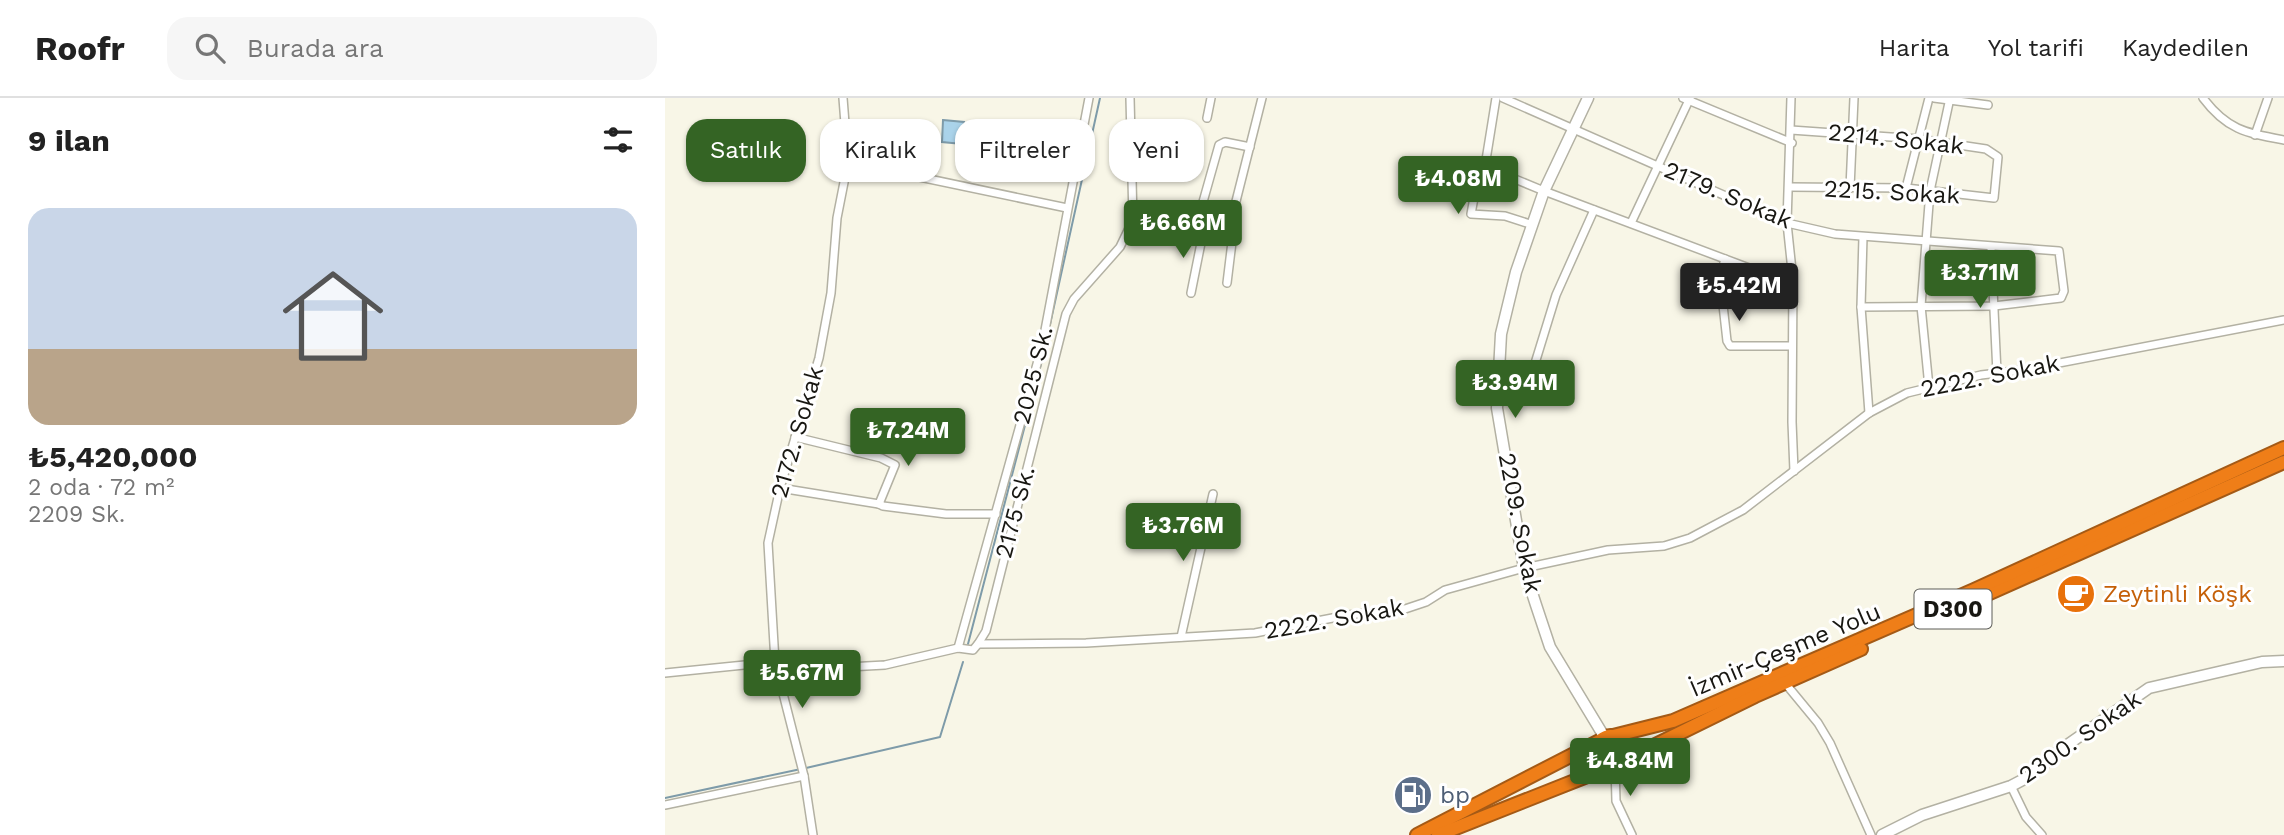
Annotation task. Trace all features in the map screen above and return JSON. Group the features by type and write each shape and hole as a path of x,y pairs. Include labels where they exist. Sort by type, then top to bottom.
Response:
{"highway":[{"name":"İzmir-Çeşme Yolu","path":"1417,835 1605,738 1673,721 1962,596 2284,448"},
{"name":"İzmir-Çeşme Yolu","path":"1439,835 1615,765 1785,683 2284,462"},
{"path":"1616,737 1624,748 1621,760 1615,765 1603,761 1598,754 1598,745 1605,738 1616,737"}],"street":[{"name":"2172. Sokak","path":"843,98 845,119"},
{"name":"2025 Sk.","path":"958,648 1042,346 1089,98"},
{"path":"1130,98 1133,220 1203,233"},
{"path":"1207,118 1211,98"},
{"path":"1227,283 1233,242 1230,225 1262,98"},
{"path":"1496,98 1486,160 1480,165 1471,214 1505,216 1533,225"},
{"name":"2179. Sokak","path":"1503,98 1787,223 1835,234 1863,237 2059,251 2064,291 2061,298 1994,306"},
{"name":"2209. Sokak","path":"1588,98 1544,191 1504,317 1498,367 1497,408 1524,568 1551,647 1605,738"},
{"path":"1791,98 1792,143 1787,223 1793,280 1791,346 1794,471"},
{"path":"1850,188 1853,98"},
{"path":"1906,187 1929,98"},
{"path":"1934,98 1988,105"},
{"path":"2203,98 2224,122 2255,135 2284,140"},
{"path":"2255,135 2268,98"},
{"path":"1631,223 1688,99 1792,143"},
{"path":"1929,387 1921,306 1930,191 1950,99"},
{"name":"2214. Sokak","path":"1791,130 1919,139 1986,149 1998,157 1994,198"},
{"path":"1191,293 1203,233 1201,209 1219,145 1225,142 1250,147"},
{"path":"1486,160 1493,170 1544,191 1765,274 1793,280"},
{"name":"2172. Sokak","path":"813,835 802,764 775,662 768,543 780,488 819,358 831,293 837,218 844,182"},
{"path":"941,182 1067,208"},
{"name":"2215. Sokak","path":"1790,187 1906,187 1994,198"},
{"path":"1498,367 1532,373 1556,295 1594,210"},
{"name":"2175 Sk.","path":"978,644 986,631 1066,314 1074,299 1120,247 1133,220"},
{"path":"1200,221 1230,225"},
{"path":"1863,237 1861,307 1868,413"},
{"path":"1991,247 1997,373"},
{"path":"1725,259 1720,278 1727,341 1730,346 1791,346"},
{"path":"1861,307 1994,306"},
{"name":"2222. Sokak","path":"665,673 775,662 848,667 885,665 958,648 973,650 978,644 1086,643 1255,633 1348,615 1405,609 1426,602 1445,590 1524,568 1608,550 1664,546 1690,538 1744,510 1868,413 1907,393 1997,373 2284,320"},
{"path":"795,437 881,458 895,465 879,504"},
{"path":"780,488 946,514 996,514"},
{"path":"1181,637 1213,494"},
{"name":"2300. Sokak","path":"1882,835 1922,815 2011,786 2032,775 2060,750 2149,688 2262,663 2284,662"},
{"path":"1785,683 1818,723 1830,743 1871,835"},
{"path":"1615,765 1616,801 1632,835"},
{"path":"665,805 804,776"},
{"path":"2011,786 2026,817 2042,835"}],"water":[{"path":"943,120 955,121 955,143 942,142"}],"waterway":[{"path":"1047,338 1100,98"},
{"path":"968,644 1042,360"},
{"path":"806,768 940,737 963,662"},
{"path":"665,798 801,769"}],"place":[{"name":"Zeytinli Köşk","path":"2076,594"},
{"name":"bp","path":"1413,795"}]}
